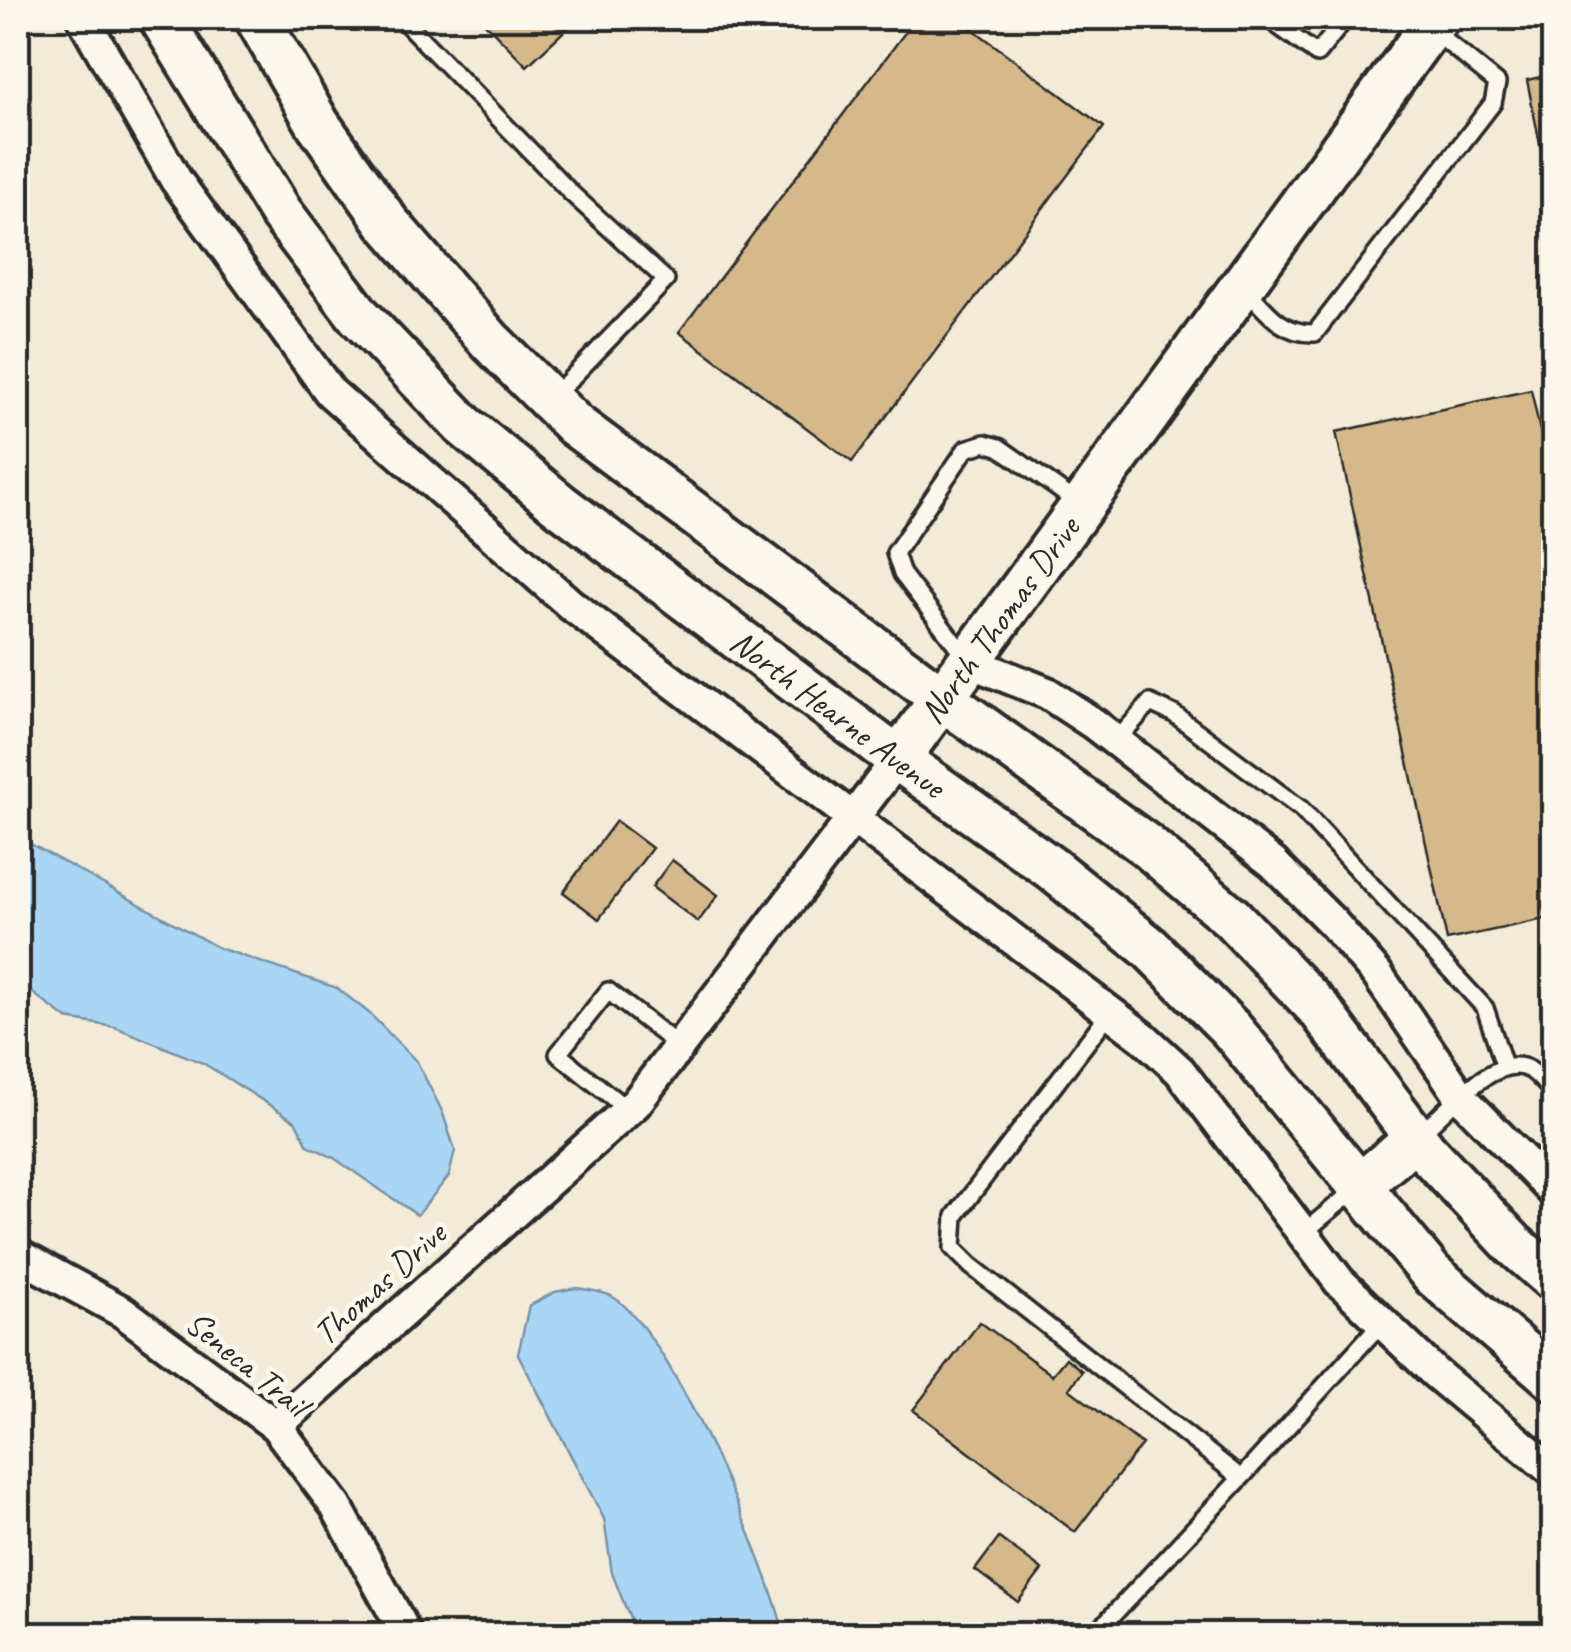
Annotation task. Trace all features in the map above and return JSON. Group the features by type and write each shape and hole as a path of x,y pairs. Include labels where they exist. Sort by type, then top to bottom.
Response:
{"street":[{"path":"82,18 176,180 330,392 571,605 1110,1012 1180,1072 1338,1282 1435,1372 1554,1472"},
{"name":"North Hearne Avenue","path":"161,18 281,213 359,316 463,425 560,505 898,759 1051,868 1150,948 1231,1029 1432,1274 1554,1378"},
{"name":"North Hearne Avenue","path":"257,18 318,124 386,222 490,341 575,425 1146,845 1231,917 1320,1010 1416,1138 1514,1244 1554,1280"},
{"name":"North Thomas Drive","path":"487,1237 628,1110 679,1046 943,699 1427,21"},
{"path":"970,662 1048,694 1116,741 1273,863 1377,974 1462,1097 1554,1192"},
{"path":"1359,1186 1416,1138"},
{"name":"Thomas Drive","path":"276,1426 487,1237"},
{"name":"Seneca Trail","path":"18,1256 123,1312 276,1426 336,1506 406,1634"}],"lane":[{"path":"402,18 572,194 666,280 550,400"},
{"path":"1267,18 1317,54 1346,18"},
{"path":"1242,285 1275,320 1296,334 1314,333 1493,103 1497,82 1427,21"},
{"path":"970,662 902,574 895,553 966,449 985,443 999,447 1083,506"},
{"path":"1116,741 1150,703 1174,714 1301,809 1485,1008 1504,1066"},
{"path":"628,1110 558,1054 608,991 679,1046"},
{"path":"1110,1012 955,1216 954,1248 1242,1478"},
{"path":"1416,1138 1504,1066 1528,1068 1554,1092"},
{"path":"1303,1233 1359,1186"},
{"path":"1095,1634 1383,1321"}],"water":[{"path":"18,837 219,948 337,988 369,1013 417,1062 442,1111 455,1150 449,1176 417,1215 334,1158 308,1145 295,1121 203,1063 115,1027 67,1019 18,982"},
{"path":"576,1288 613,1297 636,1319 662,1355 738,1506 784,1634 636,1634 612,1573 604,1519 518,1354 529,1306 555,1292"}],"building":[{"path":"480,18 578,18 527,66"},
{"path":"916,18 958,18 1104,127 852,462 679,332"},
{"path":"1554,74 1554,213 1527,80"},
{"path":"1531,390 1554,494 1554,917 1447,940 1336,432"},
{"path":"616,821 652,848 599,919 563,892"},
{"path":"672,860 718,895 698,922 652,887"},
{"path":"980,1322 1052,1375 1066,1358 1082,1371 1069,1389 1142,1444 1075,1532 913,1410"},
{"path":"999,1538 1042,1570 1018,1602 975,1570"}]}
